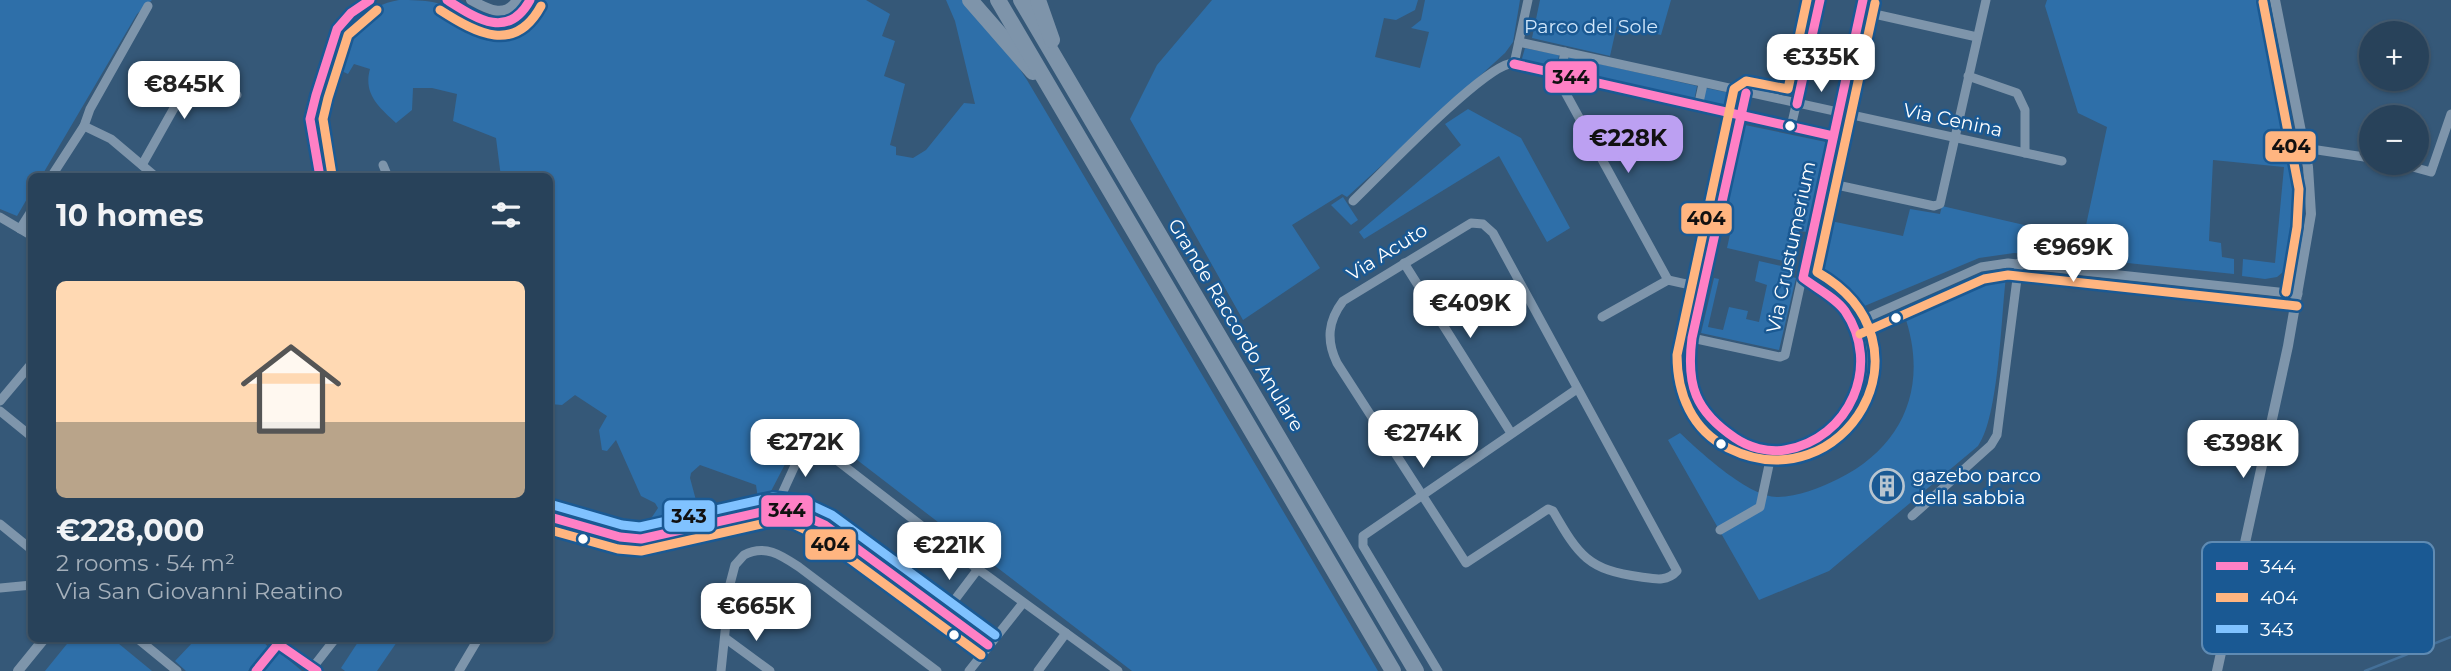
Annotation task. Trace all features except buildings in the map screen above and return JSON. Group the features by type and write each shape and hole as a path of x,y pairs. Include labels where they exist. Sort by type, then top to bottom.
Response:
{"highway":[{"path":"970,0 1050,89"},
{"name":"Grande Raccordo Anulare","path":"998,0 1393,671"},
{"name":"Grande Raccordo Anulare","path":"1021,0 1416,671"},
{"path":"1038,0 1065,75"}],"street":[{"path":"319,173 310,119 316,94 337,29 351,13 370,0"},
{"path":"447,0 485,22 499,24 518,16 530,0"},
{"path":"471,0 487,9 505,10 517,0"},
{"path":"1514,64 1528,0"},
{"path":"1791,127 1820,1 1809,0"},
{"name":"Via Crustumerium","path":"1692,338 1782,357 1786,354 1863,0"},
{"path":"1823,182 1939,206 1986,0"},
{"path":"2245,542 2298,294 2311,208 2304,148 2275,0"},
{"path":"54,173 84,126 90,109 148,6"},
{"path":"1861,11 1977,37"},
{"name":"Via Cenina","path":"1518,42 2062,161"},
{"path":"1565,52 1559,76 1668,280"},
{"path":"1353,201 1470,89 1500,67 1514,64 1833,135"},
{"path":"1968,76 2017,93 2025,110 2025,153"},
{"path":"1698,107 1703,84"},
{"path":"1746,93 1692,338 1690,374 1704,412 1734,440 1772,451 1799,446 1833,426 1851,405 1862,366 1861,343 1855,323 1832,295 1803,278"},
{"path":"142,165 178,101 237,94"},
{"path":"2429,171 2451,114"},
{"path":"84,126 106,135 151,173"},
{"path":"2304,148 2359,156"},
{"path":"383,165 386,173"},
{"path":"20,229 28,216"},
{"path":"0,217 28,234"},
{"name":"Via Acuto","path":"1478,222 1487,226 1677,571 1673,576 1662,580 1614,573 1598,567 1580,553 1553,511 1548,509 1466,563 1337,363 1329,339 1332,319 1343,301 1404,263 1465,226 1478,222"},
{"path":"1404,263 1511,433"},
{"path":"1855,323 1981,267 2019,263 2298,294"},
{"path":"1912,516 1991,445 1997,435 2019,263"},
{"path":"1602,317 1668,280 1704,288"},
{"path":"0,401 28,368"},
{"path":"1438,671 1362,543 1365,534 1577,389"},
{"path":"0,411 28,434"},
{"path":"775,509 813,426"},
{"path":"808,438 1023,603 1118,671"},
{"path":"1720,530 1760,506 1772,451"},
{"path":"553,518 620,537 641,539 775,509 796,512 825,525 988,645"},
{"path":"0,524 28,548"},
{"path":"721,671 730,584 735,565 748,552 765,550 799,567 937,671"},
{"path":"944,614 978,569"},
{"path":"0,588 28,584"},
{"path":"969,671 1023,603"},
{"path":"1038,671 1066,633"},
{"path":"725,638 770,671"},
{"path":"21,670 42,642"},
{"path":"142,642 177,671"},
{"path":"256,671 277,642"},
{"path":"280,642 313,670 333,642"},
{"path":"459,671 476,642"}],"green space":[{"path":"0,0 152,0 137,14 43,173 28,173 28,197 17,216 0,209"},
{"path":"399,0 437,3 475,27 494,32 526,20 534,12 538,0 866,0 890,14 882,36 895,41 884,76 905,84 890,145 896,147 896,155 913,158 926,150 964,103 975,104 955,21 946,0 967,0 1004,45 1027,80 1378,671 1132,671 822,433 824,429 807,422 769,495 758,499 756,485 700,465 691,473 690,478 700,515 644,529 658,508 655,503 641,496 616,440 607,451 602,450 599,430 607,416 575,395 562,405 553,404 553,173 500,173 496,138 453,121 457,94 432,88 413,88 412,110 396,123 378,105 371,93 368,78 370,69 354,64 348,74 335,68 336,55 346,32 364,14"},
{"path":"1212,0 1418,0 1415,10 1396,20 1384,18 1375,57 1420,68 1429,32 1411,28 1421,20 1425,0 1520,0 1513,42 1505,53 1347,197 1342,194 1292,225 1320,268 1243,320 1130,119 1157,65"},
{"name":"Parco del Sole","path":"1540,0 1671,0 1661,35 1617,25 1610,56 1532,38"},
{"path":"2047,0 2257,0 2296,195 2294,228 2283,272 2277,277 2265,279 2242,276 2243,259 2275,263 2284,167 2213,160 2209,241 2221,243 2222,257 2234,259 2234,274 2079,258 2107,127 2078,113 2045,6"},
{"path":"1525,48 1559,55 1556,70 1521,62"},
{"path":"1569,57 1697,86 1694,101 1565,72"},
{"path":"1706,88 1740,95 1737,111 1702,104"},
{"path":"1468,109 1521,138 1570,228 1547,242 1499,156 1364,239 1359,232 1461,145 1445,124"},
{"path":"1745,125 1826,142 1807,232 1799,231 1792,263 1727,248 1734,216 1725,214"},
{"path":"1343,197 1358,220 1351,225 1331,205"},
{"path":"1942,206 2077,237 2073,257 2014,253 1979,258 1855,310 1812,272 1812,255 1815,254 1821,219 1903,236 1910,209 1940,214"},
{"path":"1759,261 1790,268 1789,276 1796,278 1779,350 1701,333 1714,278 1719,279 1708,327 1723,330 1729,307 1748,311 1746,319 1759,322 1767,285 1755,281"},
{"path":"2006,277 1995,390 1991,413 1978,446 1829,571 1759,600 1668,440 1680,433 1739,482 1766,495 1792,495 1816,489 1838,479 1880,449 1895,431 1906,410 1914,365 1904,314 1982,281"},
{"path":"69,642 117,642 152,671 45,671"},
{"path":"193,642 264,642 268,647 248,671 186,671 175,661"},
{"path":"358,642 397,642 377,671 345,671 341,668"},
{"path":"278,651 302,671 262,671"}],"waterway":[{"path":"2434,644 2451,637"},
{"path":"2365,671 2408,654"}],"transit line":[{"name":"344","path":"319,173 310,119 316,95 337,29 351,13 370,0"},
{"name":"344","path":"447,0 481,19 502,23 512,20 530,0"},
{"name":"404","path":"1807,0 1788,89 1746,81 1734,89 1677,355 1684,397 1696,421 1715,440 1728,448 1770,460 1808,455 1840,436 1862,408 1874,374 1872,337 1854,302 1817,272 1875,3"},
{"name":"344","path":"1797,104 1820,0"},
{"name":"344","path":"1746,93 1692,338 1692,383 1702,407 1721,428 1746,444 1779,451 1808,443 1827,431 1842,415 1853,397 1859,376 1860,354 1856,332 1845,311 1831,297 1803,278 1863,0"},
{"name":"404","path":"2263,2 2299,189 2297,227 2286,292"},
{"name":"404","path":"440,10 481,32 507,35 531,21 541,6"},
{"name":"404","path":"332,173 323,119 328,98 348,35 377,10"},
{"name":"344","path":"1514,64 1833,136"},
{"name":"404","path":"1860,334 1984,279 2008,275 2297,306"},
{"name":"343","path":"553,505 622,525 640,527 773,497 800,500 832,515 995,635"},
{"name":"344","path":"553,518 620,537 641,539 775,509 796,512 825,525 988,645"},
{"name":"404","path":"553,531 618,549 641,551 775,521 793,524 819,536 981,655"},
{"name":"344","path":"256,671 278,644 317,671"}],"place":[{"name":"gazebo parco della sabbia","path":"1887,486"}]}
